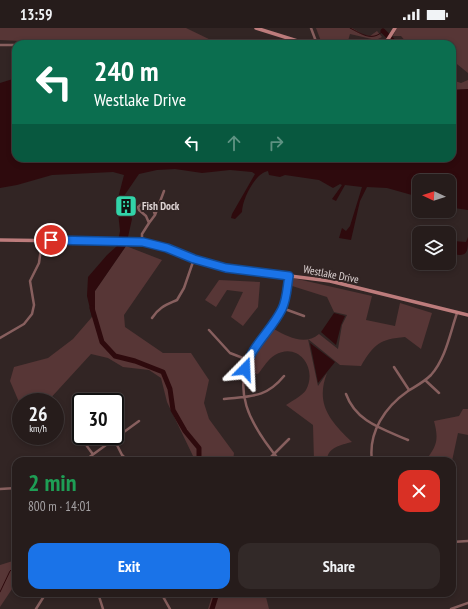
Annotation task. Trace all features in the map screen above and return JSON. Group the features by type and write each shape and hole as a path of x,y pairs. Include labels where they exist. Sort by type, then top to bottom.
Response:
{"street":[{"path":"256,28 294,40"},
{"path":"311,28 316,40"},
{"path":"387,40 394,29"},
{"path":"0,46 12,45"},
{"path":"142,242 142,234 155,215 164,191"},
{"path":"149,224 148,220 138,207 143,203 149,204 153,208 155,215"},
{"name":"Westlake Drive","path":"0,240 142,242 167,248 194,259 226,268 330,281 468,315"},
{"path":"0,338 24,324 32,314 34,305 30,281 39,263 42,240"},
{"path":"152,318 158,309 177,300 184,288 194,259"},
{"path":"277,457 254,426 248,412 244,397 244,378 248,360 257,343 282,308 289,276"},
{"path":"282,308 304,316"},
{"path":"372,457 372,446 377,426 386,409 409,390 425,380 440,361 457,312"},
{"path":"209,330 230,353 248,360"},
{"path":"394,367 409,390"},
{"path":"224,400 259,395 269,391 284,376"},
{"path":"425,380 440,393"},
{"path":"346,394 354,411 365,420 408,440"},
{"path":"124,432 139,421"},
{"path":"271,457 289,439"},
{"path":"87,445 92,453"},
{"path":"88,457 105,445"},
{"path":"117,445 124,457"},
{"path":"0,489 12,488"},
{"path":"456,542 468,542"},
{"path":"36,609 44,597"},
{"path":"99,597 103,609"},
{"path":"164,598 170,609"},
{"path":"451,609 468,603"}],"shaded area":[{"path":"0,28 186,28 211,40 12,41 0,40"},
{"path":"316,28 352,28 364,35 370,36 377,31 382,37 376,40 350,34 348,40 320,40"},
{"path":"397,28 468,28 468,73 456,63 456,40 404,40 401,36 393,36"},
{"path":"12,79 12,162 456,162 456,90 468,89 468,210 456,208 456,174 412,174 412,195 387,188 367,187 360,201 351,240 339,238 342,228 346,231 350,226 362,187 345,185 336,201 332,199 342,185 340,184 333,188 319,180 285,175 280,177 269,175 268,171 263,173 254,182 244,201 242,212 235,219 231,218 232,214 255,174 252,172 230,170 202,173 175,169 157,170 139,174 124,196 125,210 130,213 132,219 126,246 95,291 95,308 92,317 87,296 88,277 117,246 120,231 117,202 124,175 113,172 52,175 17,185 0,188 0,83"},
{"path":"468,80 468,89 456,90 456,81 461,83"},
{"path":"468,237 468,247 466,253 461,255 456,254 456,241 466,242"},
{"path":"126,246 162,260 124,315 125,327 163,353 191,353 209,380 204,403 209,419 234,453 234,457 192,457 167,402 161,378 149,370 123,367 108,358 91,354 55,393 15,393 10,381 14,367 48,358 73,339 92,317 95,308 95,291"},
{"path":"293,278 372,296 366,320 395,326 400,303 432,313 421,349 405,337 389,339 378,344 370,352 361,366 340,365 308,339 314,338 319,334 338,349 342,325 347,315 334,312 327,297 289,285"},
{"path":"219,280 260,282 258,307 243,326 231,317 243,292 227,290 216,307 205,300"},
{"path":"334,313 345,316 336,345 321,332"},
{"path":"274,329 285,335 302,340 308,339 318,386 327,373 323,394 327,411 337,427 352,442 335,447 329,453 328,457 314,457 313,425 286,405 306,390 309,382 309,373 308,366 304,359 291,351 283,352 272,357 258,374 249,373 254,356"},
{"path":"310,343 335,362 318,383"},
{"path":"463,409 468,409 468,435 458,433 453,457 428,457 434,447 437,438 434,421 459,416"},
{"path":"12,561 12,589 0,607 0,565"},
{"path":"212,597 266,597 269,609 208,609"}],"waterway":[{"path":"350,28 367,36 375,36 383,31"},
{"path":"383,31 392,40"},
{"path":"92,308 102,342 115,356 135,361 163,372 170,389 173,410 185,431 199,448 199,457"},
{"path":"0,592 12,569"},
{"path":"212,609 216,597"}],"place":[{"name":"Fish Dock","path":"126,206"}],"route":[{"path":"51,240 143,242 167,248 194,259 226,268 289,276 282,308 252,351 245,369"}]}
